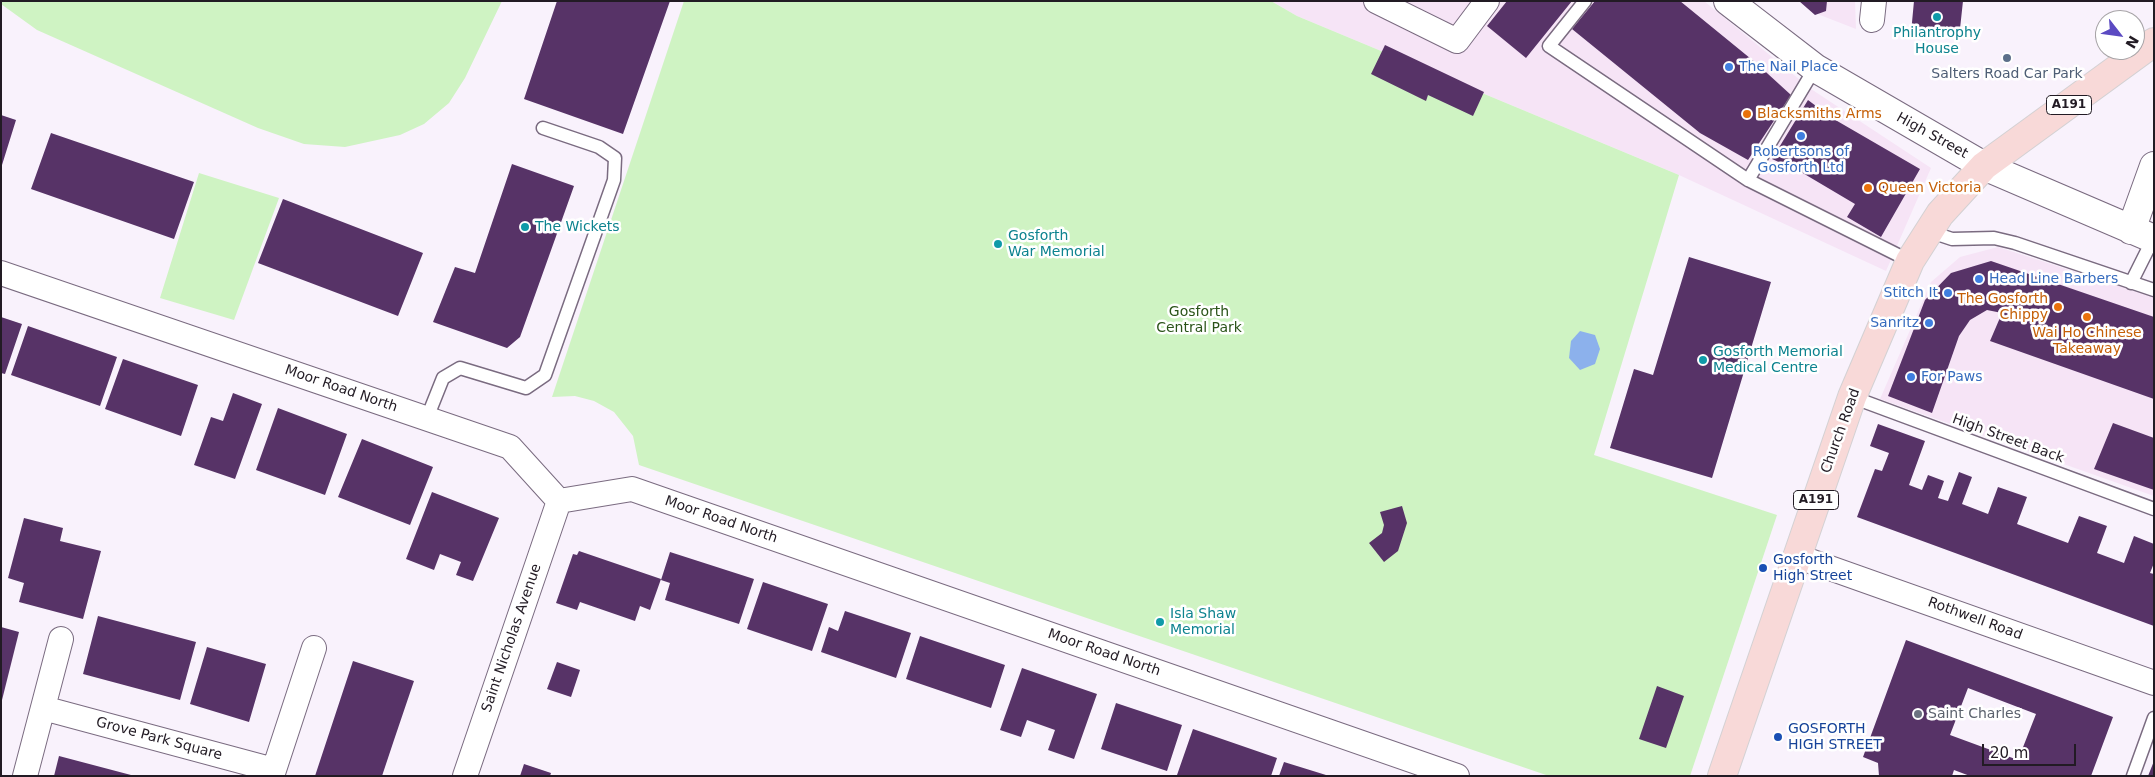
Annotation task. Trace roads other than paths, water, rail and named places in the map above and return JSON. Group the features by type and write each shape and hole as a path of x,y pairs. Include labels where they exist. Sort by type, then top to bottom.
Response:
{"main road":[{"name":"High Street","path":"1728,1 1815,68 1984,166 2146,236"},
{"name":"A191","path":"1984,166 2153,44"},
{"name":"Church Road","path":"1722,776 1852,397 1910,260 1940,214 1984,166"},
{"path":"2146,236 2154,166"}],"street":[{"path":"1376,1 1457,40 1488,1"},
{"name":"Moor Road North","path":"1,273 510,447 559,501 632,489 1457,776"},
{"name":"Saint Nicholas Avenue","path":"465,776 559,501"},
{"name":"Rothwell Road","path":"1796,556 2154,683"},
{"path":"25,776 61,638"},
{"name":"Grove Park Square","path":"43,708 273,773 314,648"}],"lane":[{"path":"1585,1 1549,46 1748,180 1910,260"},
{"path":"1748,180 1815,68"},
{"path":"427,418 442,378 460,368 526,388 545,375 614,180 615,158 599,147 544,128"},
{"path":"1928,231 1952,239 1994,238 2016,243 2154,290"},
{"path":"2132,283 2146,236"},
{"name":"High Street Back","path":"1852,397 2154,508"},
{"path":"2133,776 2154,718"}],"water":[{"path":"1580,331 1595,335 1600,349 1595,364 1580,370 1569,358 1571,341"}],"place":[{"name":"Philantrophy House","path":"1937,17"},
{"name":"Salters Road Car Park","path":"2007,58"},
{"name":"The Nail Place","path":"1729,67"},
{"name":"Blacksmiths Arms","path":"1747,114"},
{"name":"Robertsons of Gosforth Ltd","path":"1801,136"},
{"name":"Queen Victoria","path":"1868,188"},
{"name":"The Wickets","path":"525,227"},
{"name":"Gosforth War Memorial","path":"998,244"},
{"name":"Head Line Barbers","path":"1979,279"},
{"name":"Stitch It","path":"1948,293"},
{"name":"The Gosforth Chippy","path":"2058,307"},
{"name":"Wai Ho Chinese Takeaway","path":"2087,317"},
{"name":"Sanritz","path":"1929,323"},
{"name":"Gosforth Memorial Medical Centre","path":"1703,360"},
{"name":"For Paws","path":"1911,377"},
{"name":"Gosforth High Street","path":"1763,568"},
{"name":"Isla Shaw Memorial","path":"1160,622"},
{"name":"Saint Charles","path":"1918,714"},
{"name":"GOSFORTH HIGH STREET","path":"1778,737"}],"park label":[{"name":"Gosforth Central Park","path":"1199,320"}]}
